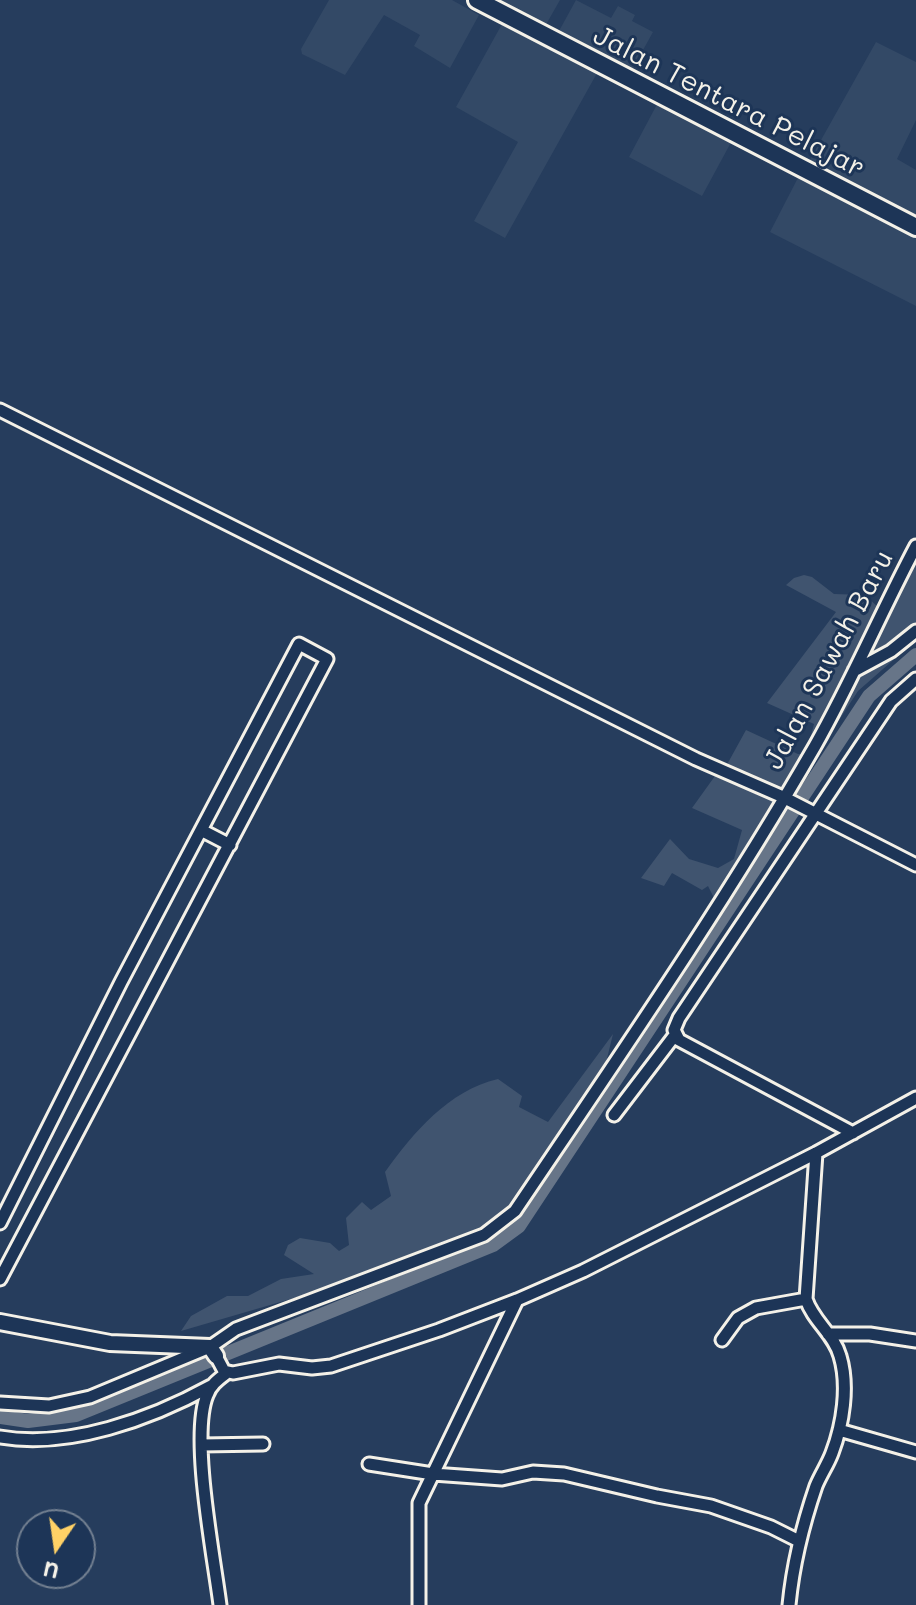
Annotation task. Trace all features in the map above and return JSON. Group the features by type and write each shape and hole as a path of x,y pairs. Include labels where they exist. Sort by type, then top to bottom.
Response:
{"main road":[{"name":"Jalan Tentara Pelajar","path":"477,0 916,227"}],"street":[{"path":"0,410 696,759 787,799 515,1211 484,1235 236,1329 213,1351 90,1397 49,1406 0,1403"},
{"name":"Jalan Sawah Baru","path":"916,546 787,799 916,865"},
{"path":"854,671 891,651 916,631"},
{"path":"0,1223 121,982 299,644 327,659 0,1279"},
{"path":"853,1133 679,1040 674,1030 813,812 891,701 914,683"},
{"path":"201,830 230,845"},
{"path":"614,1115 675,1035"},
{"path":"0,1437 66,1439 143,1417 182,1402 226,1372 279,1364 312,1368 331,1366 439,1330 583,1271 816,1153 916,1098"},
{"path":"789,1605 799,1541 817,1483 832,1454 843,1398 843,1370 836,1344 814,1318 806,1299 816,1153"},
{"path":"722,1340 738,1318 756,1308 806,1299"},
{"path":"419,1605 419,1503 517,1300"},
{"path":"0,1322 110,1343 213,1351"},
{"path":"828,1334 870,1334 916,1341"},
{"path":"213,1351 226,1372"},
{"path":"211,1385 204,1404 202,1445 220,1605"},
{"path":"839,1430 916,1452"},
{"path":"202,1445 263,1444"},
{"path":"369,1464 433,1474 502,1479 533,1472 564,1474 711,1506 771,1527 799,1541"}],"shaded area":[{"path":"329,0 452,0 479,15 450,68 414,46 420,35 384,15 345,75 302,54 301,49"},
{"path":"488,0 560,0 544,28"},
{"path":"576,0 611,18 618,6 635,15 632,21 653,32 632,70 559,31"},
{"path":"507,15 601,66 505,238 474,221 518,142 456,107"},
{"path":"876,42 916,62 916,120 897,159 916,170 916,220 807,165"},
{"path":"662,95 735,135 702,196 629,157"},
{"path":"802,170 916,227 916,306 770,232"},
{"path":"916,556 916,640 858,691 824,743"},
{"path":"804,575 812,577 834,594 865,595 879,608 839,696 815,739 810,740 814,724 767,703 836,612 786,585"},
{"path":"746,730 798,754 805,754 784,789 776,793 777,800 715,900 708,886 702,890 672,873 664,886 641,878 670,839 689,859 718,868 734,859 742,830 692,808 720,769 724,770"},
{"path":"613,1034 602,1079 509,1217 485,1232 342,1284 181,1331 191,1316 227,1296 248,1296 281,1279 314,1274 284,1255 288,1245 300,1238 330,1243 339,1251 349,1245 346,1218 362,1202 371,1210 391,1196 385,1172 420,1128 448,1103 463,1093 498,1079 522,1096 519,1107 548,1122"}],"waterway":[{"path":"0,1417 28,1421 76,1415 493,1245 519,1226 869,696 916,655"}]}
